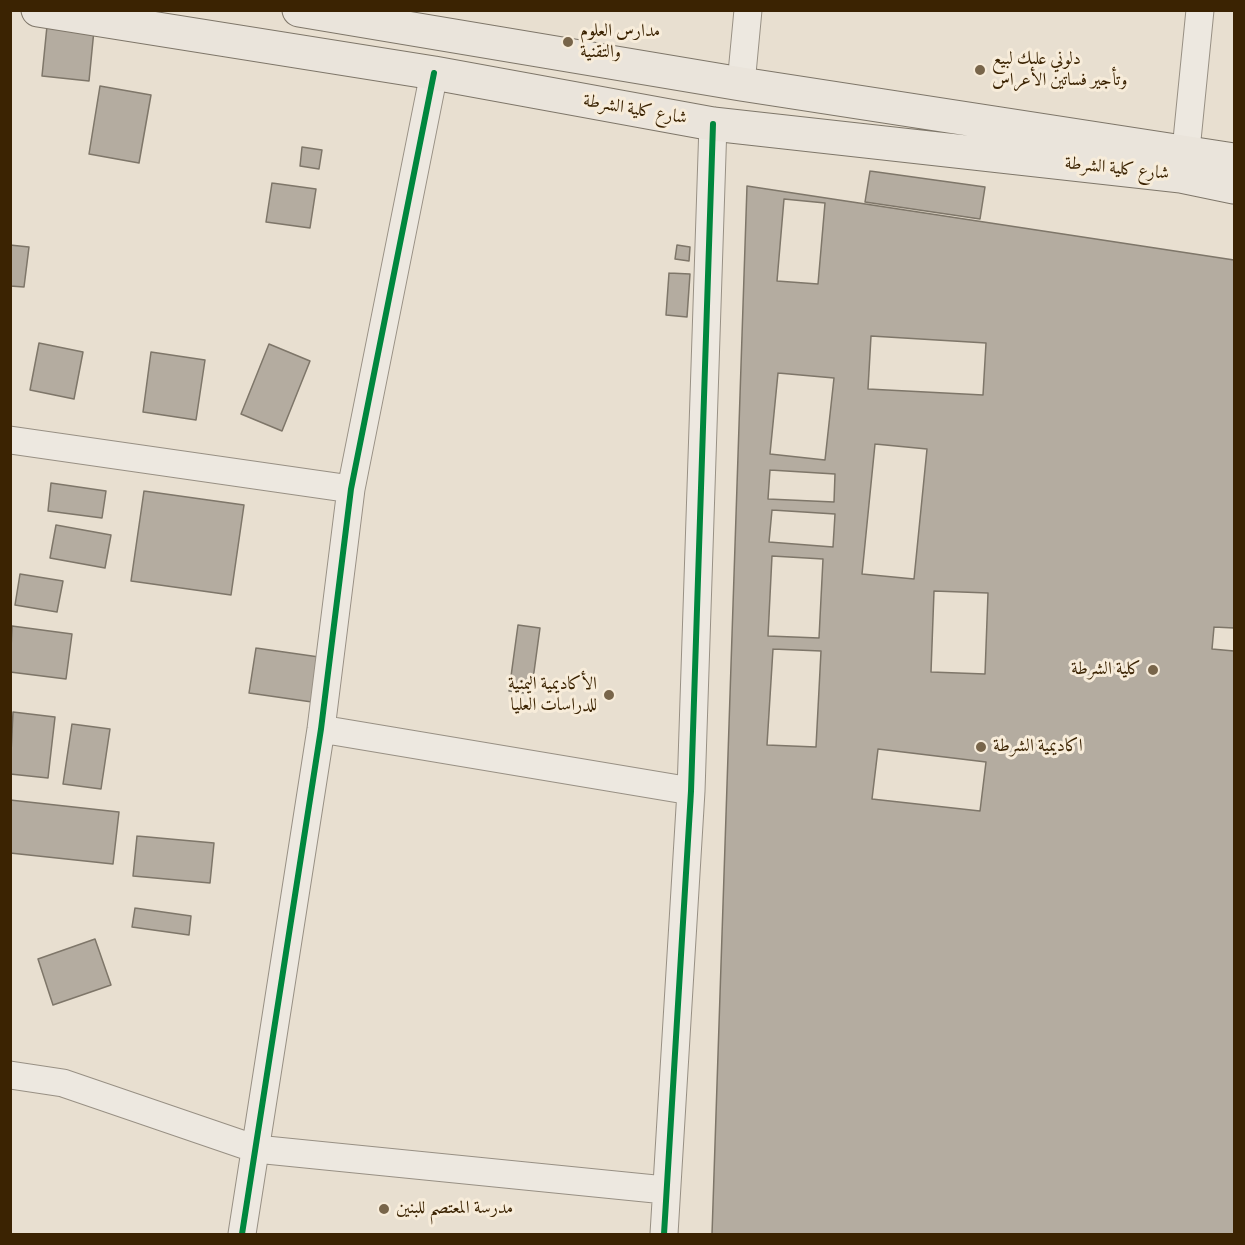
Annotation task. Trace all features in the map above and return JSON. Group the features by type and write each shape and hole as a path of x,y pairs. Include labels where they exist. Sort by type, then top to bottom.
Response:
{"main road":[{"name":"شارع كلية الشرطة","path":"38,10 434,73 713,124 1181,176 1234,187"},
{"name":"شارع كلية الشرطة","path":"299,10 741,84 1186,150 1234,160"}],"street":[{"path":"741,84 748,10"},
{"path":"1186,150 1200,10"},
{"path":"242,1234 321,729 351,489 434,73"},
{"path":"664,1234 692,791 713,124"},
{"path":"10,440 351,489"},
{"path":"321,729 692,791"},
{"path":"10,1075 63,1083 256,1149 665,1190"}],"building":[{"path":"47,26 94,30 89,81 42,76"},
{"path":"100,86 151,95 139,163 89,154"},
{"path":"302,147 322,150 319,169 300,166"},
{"path":"870,171 985,187 980,219 865,202"},
{"path":"272,183 316,189 310,228 266,222"},
{"name":"اكاديمية الشرطة","path":"747,186 1234,260 1234,1234 712,1234"},
{"path":"784,199 825,203 818,284 777,281"},
{"path":"10,245 29,247 24,287 10,286"},
{"path":"677,245 690,247 689,261 675,259"},
{"path":"669,273 690,274 687,317 666,315"},
{"path":"871,336 986,343 983,395 868,389"},
{"path":"39,343 83,352 74,399 30,390"},
{"path":"269,344 310,361 282,431 241,414"},
{"path":"151,352 205,360 196,420 143,412"},
{"path":"778,373 834,378 825,460 770,454"},
{"path":"875,444 927,449 914,579 862,574"},
{"path":"770,470 835,474 834,502 768,499"},
{"path":"51,483 106,491 102,518 48,511"},
{"path":"144,491 244,505 231,595 131,581"},
{"path":"772,510 835,514 833,547 769,542"},
{"path":"56,525 111,535 105,568 50,558"},
{"path":"772,556 823,559 819,638 768,636"},
{"path":"20,574 63,581 57,612 15,605"},
{"path":"934,591 988,593 985,674 931,672"},
{"path":"518,625 540,628 531,694 509,691"},
{"path":"12,626 72,634 66,679 10,672"},
{"path":"1214,627 1234,628 1234,651 1212,649"},
{"path":"256,648 319,657 312,702 249,693"},
{"path":"773,649 821,651 816,747 767,745"},
{"path":"13,712 55,717 48,778 10,774"},
{"path":"72,724 110,729 101,789 63,784"},
{"path":"878,749 986,762 980,811 872,799"},
{"path":"10,800 119,812 113,864 10,853"},
{"path":"137,836 214,843 210,883 133,876"},
{"path":"135,908 191,916 189,935 132,927"},
{"path":"95,939 111,985 53,1005 38,959"}],"cycle path":[{"path":"242,1234 321,729 351,489 434,73"},
{"path":"664,1234 691,791 713,124"}],"place":[{"name":"مدارس العلوم والتقنية","path":"568,42"},
{"name":"دلوني عليك لبيع وتأجير فساتين الأعراس","path":"980,70"},
{"name":"كلية الشرطة","path":"1153,670"},
{"name":"الأكاديمية اليمنية للدراسات العليا","path":"609,695"},
{"name":"اكاديمية الشرطة","path":"981,747"},
{"name":"مدرسة المعتصم للبنين","path":"384,1209"}]}
